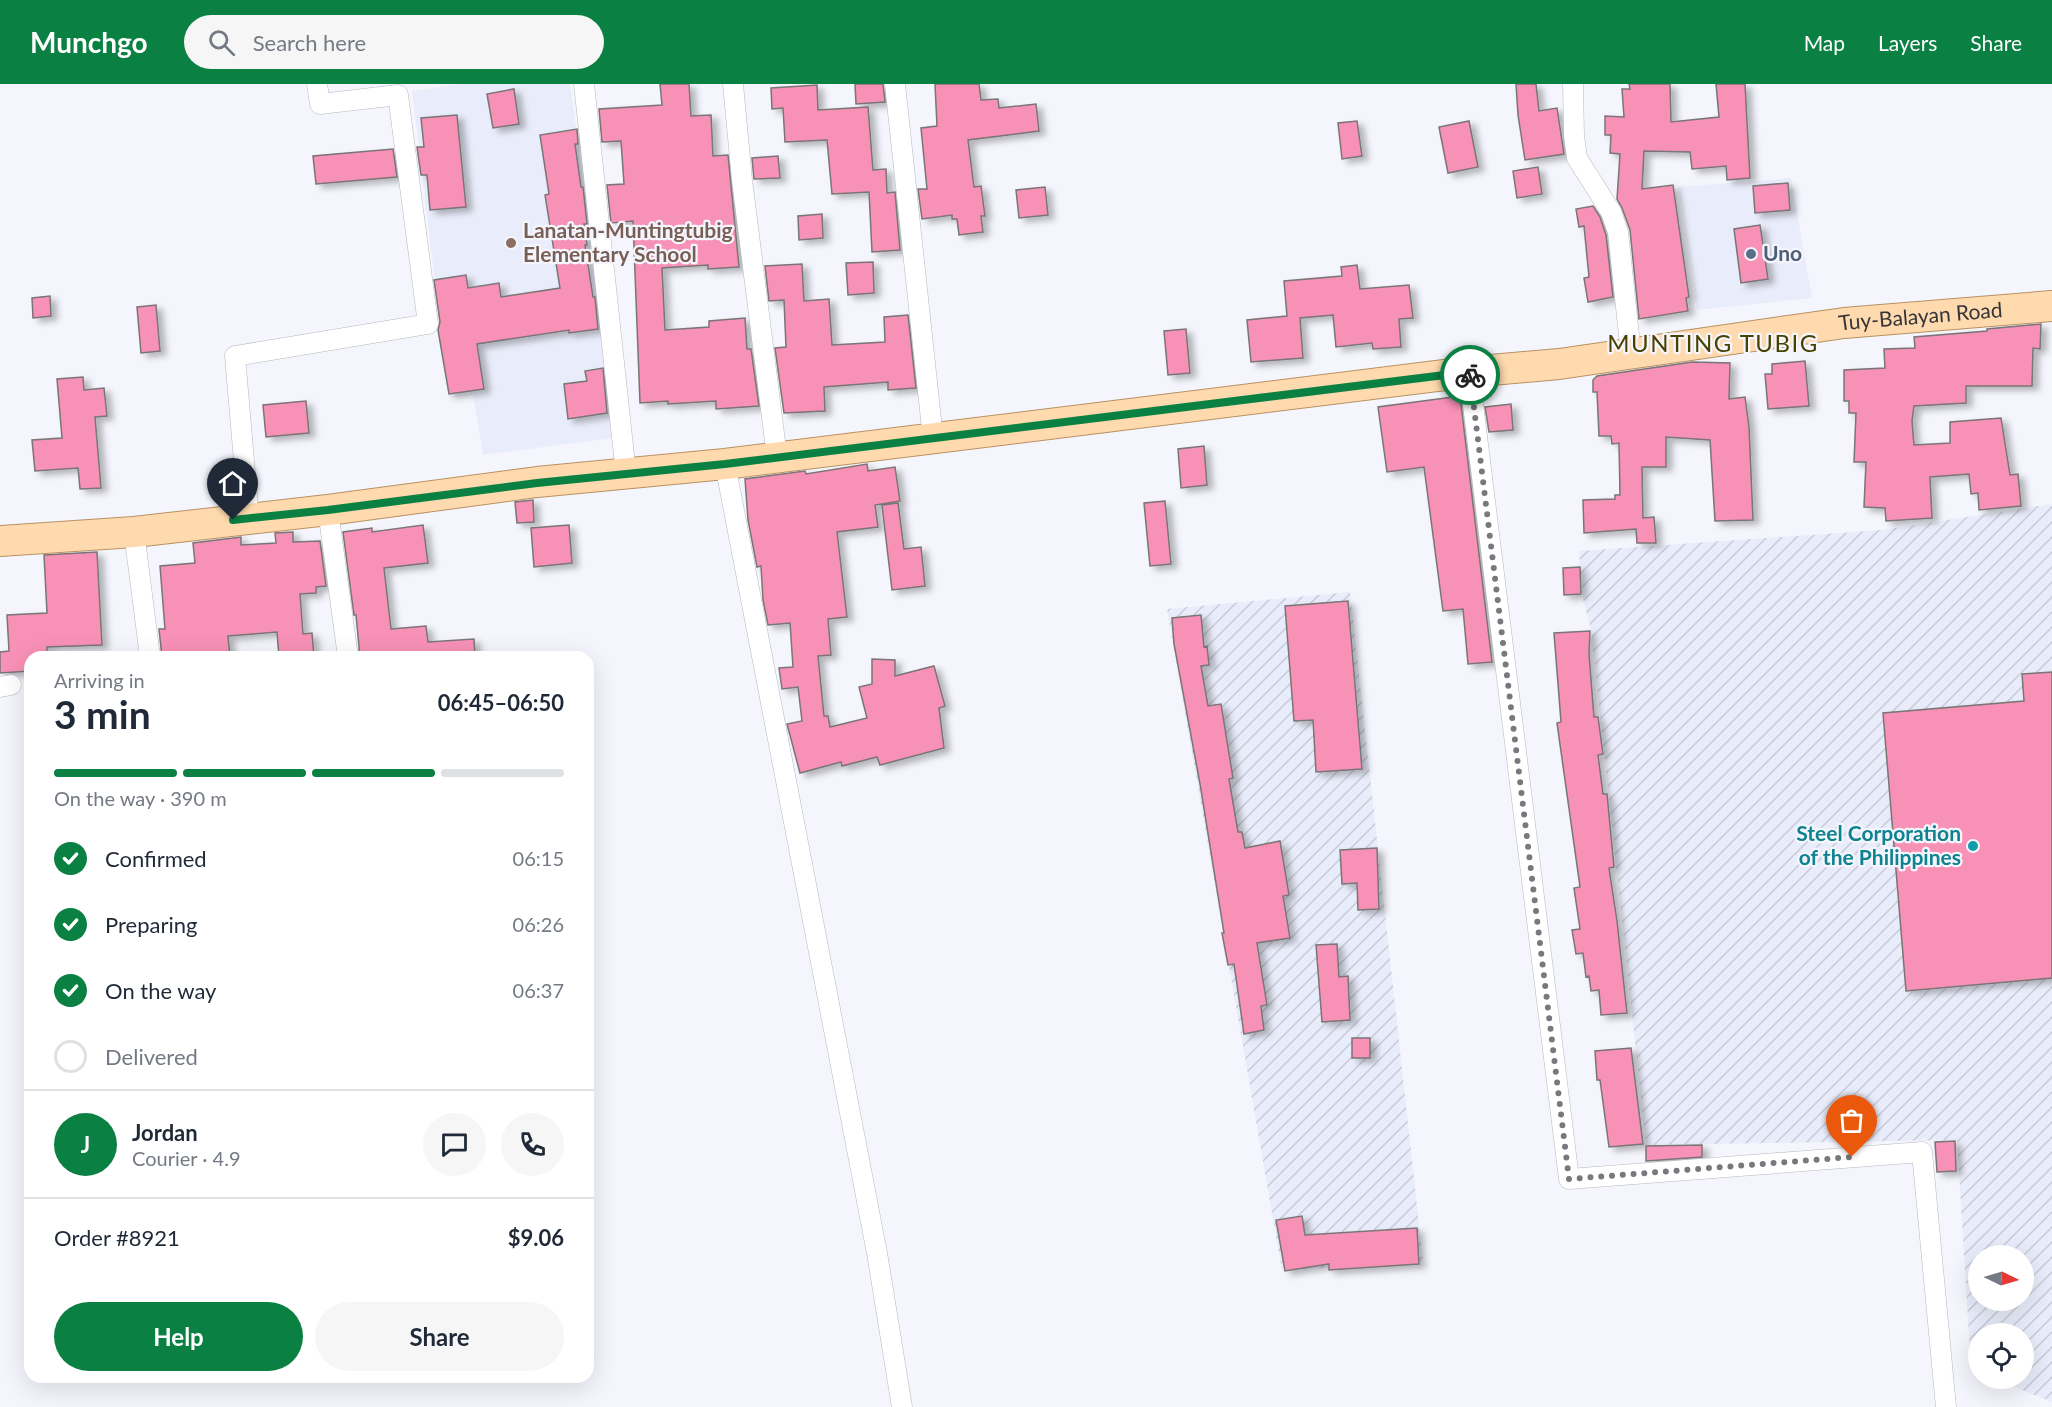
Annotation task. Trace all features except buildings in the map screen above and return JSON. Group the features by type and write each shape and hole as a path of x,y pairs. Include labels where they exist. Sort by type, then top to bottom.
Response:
{"main road":[{"name":"Tuy-Balayan Road","path":"0,541 134,532 537,483 725,464 1469,372 1559,364 1844,323 2052,306"}],"street":[{"path":"249,519 235,356 428,324 398,95 320,104 317,84"},
{"path":"584,84 626,474"},
{"path":"733,84 741,180 777,457"},
{"path":"895,84 933,438"},
{"path":"1573,84 1577,158 1611,212 1618,232 1631,354"},
{"path":"1469,372 1569,1179 1922,1152 1946,1407"},
{"path":"725,464 872,1230 902,1407"},
{"path":"328,510 347,651"},
{"path":"134,532 149,651"}],"shaded area":[{"name":"Lanatan-Muntingtubig Elementary School","path":"460,84 570,84 620,437 483,455 473,395 449,398 412,91"},
{"path":"1791,178 1812,298 1697,310 1678,187"},
{"name":"Steel Corporation of the Philippines","path":"2052,504 2052,1402 2020,1389 2034,1389 2034,1323 1968,1323 1957,1140 1646,1145 1591,630 1583,599 1579,551 1882,530"},
{"path":"1350,592 1423,1261 1282,1271 1167,609"}],"way so far":[{"path":"1470,375 1569,1179 1852,1157"}],"place":[{"name":"Lanatan-Muntingtubig Elementary School","path":"511,243"},
{"name":"Uno","path":"1751,254"},
{"name":"Steel Corporation of the Philippines","path":"1973,846"}],"district":[{"name":"MUNTING TUBIG","path":"1713,344"}],"route":[{"path":"233,520 537,483 725,464 1469,372 1470,375"}]}
